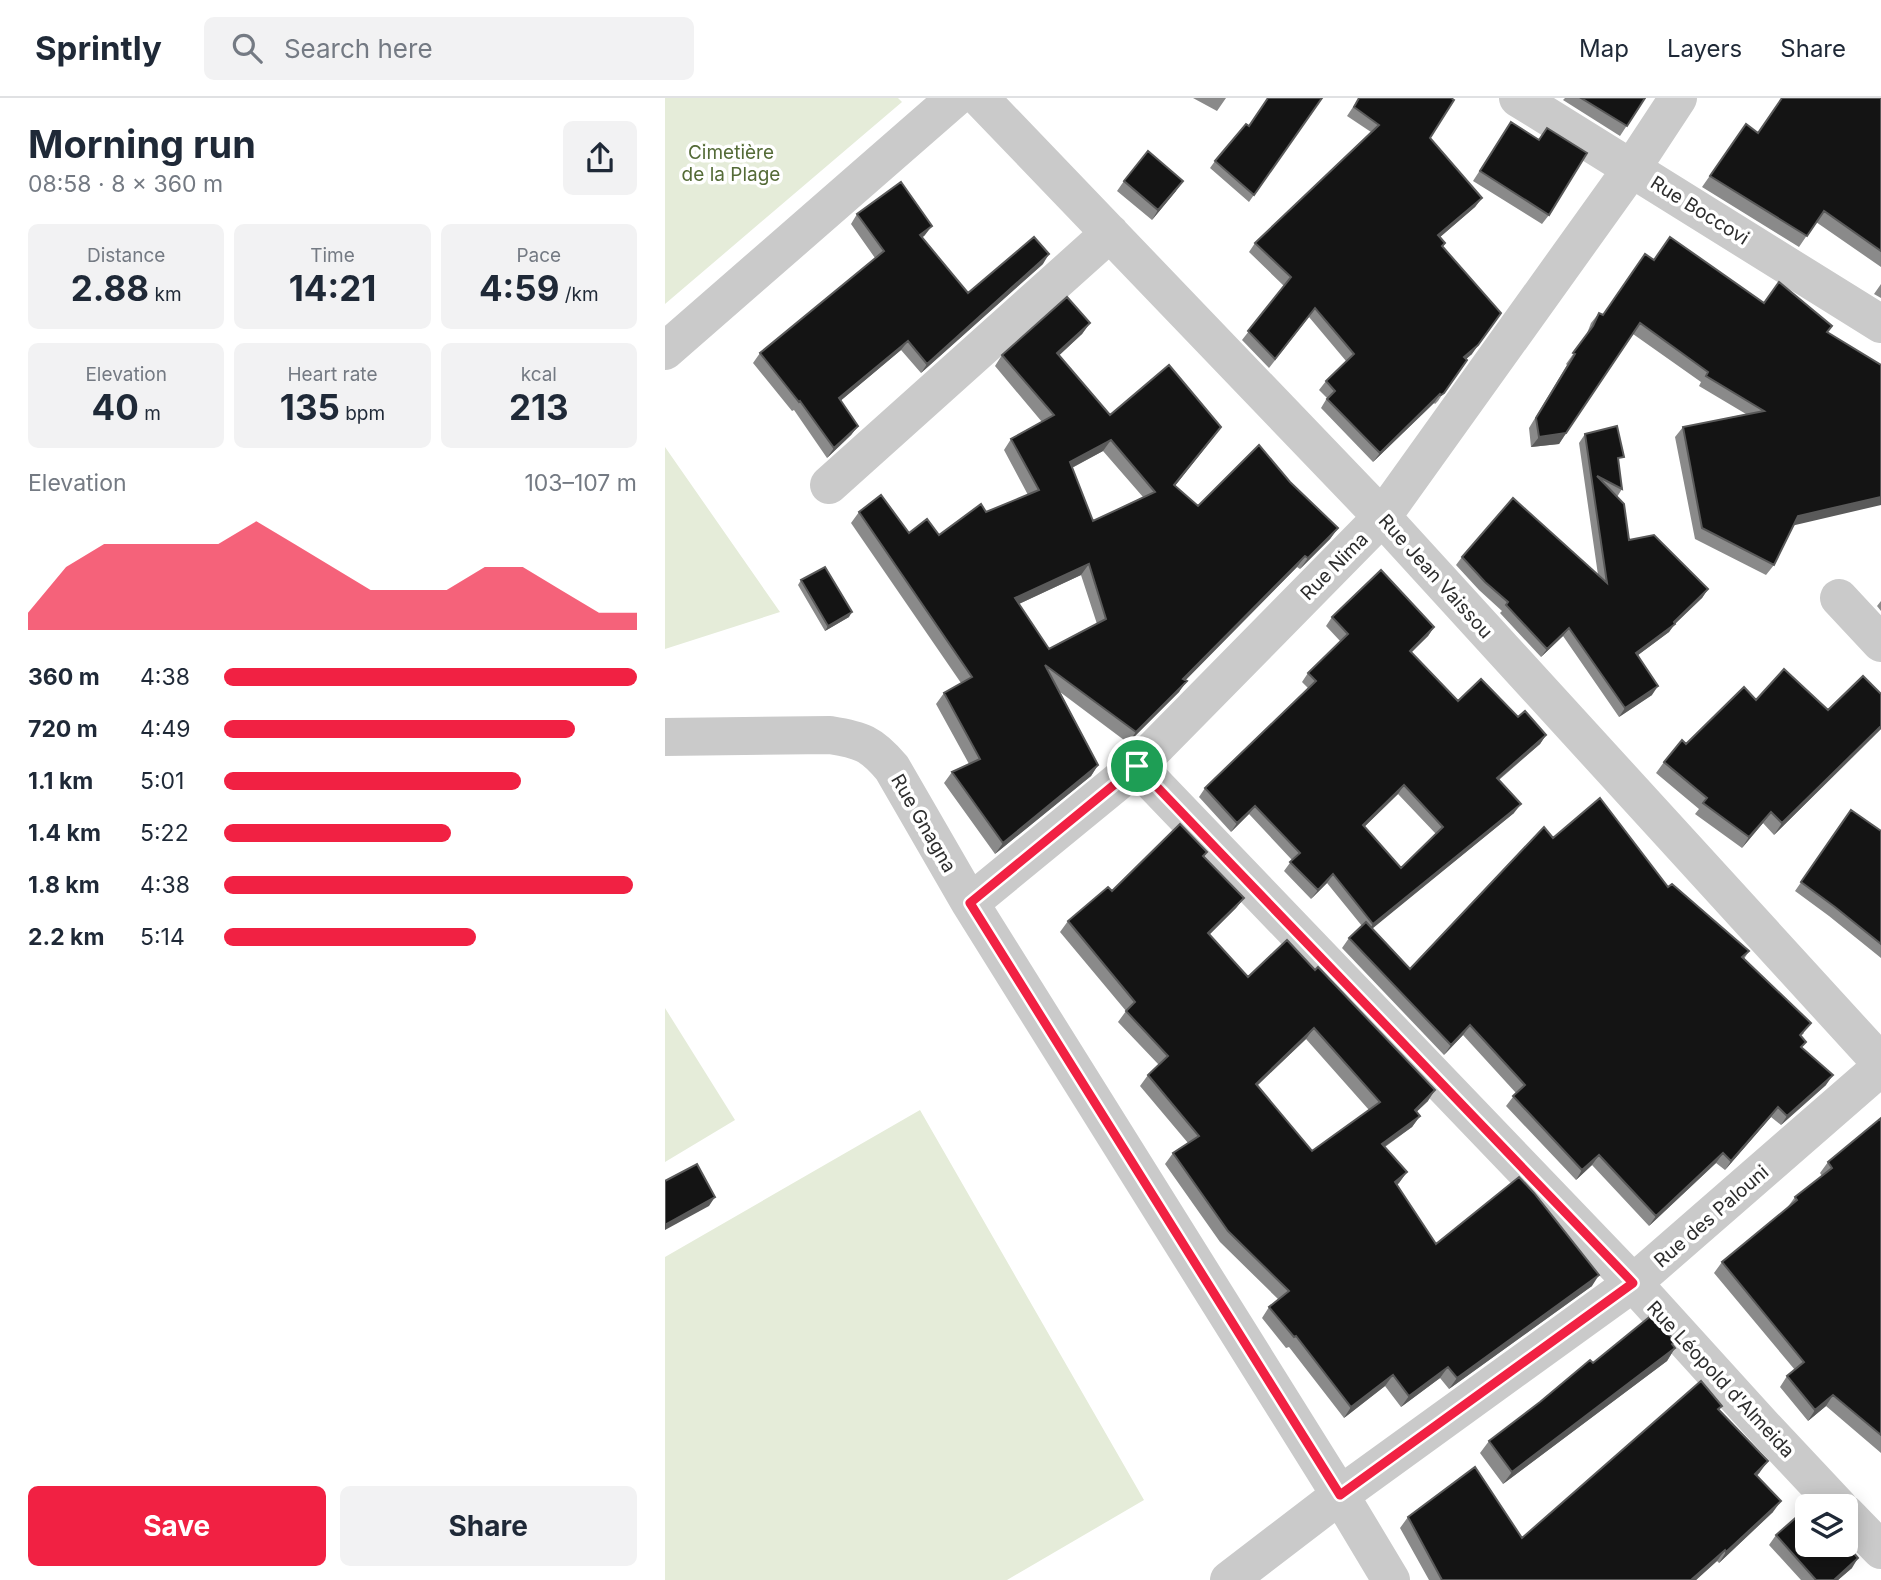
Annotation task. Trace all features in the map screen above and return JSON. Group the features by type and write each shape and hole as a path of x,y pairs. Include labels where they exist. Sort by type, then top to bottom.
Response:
{"street":[{"path":"665,351 954,98"},
{"name":"Rue Jean Vaissou","path":"980,98 1382,517 1881,1065"},
{"name":"Rue Boccovi","path":"1518,98 1881,324"},
{"name":"Rue Nima","path":"970,903 1137,766 1382,517 1632,168 1678,98"},
{"path":"829,485 1110,233"},
{"path":"1839,598 1881,643"},
{"name":"Rue Gnagna","path":"665,737 830,735 871,746 892,768 970,903 1391,1580"},
{"name":"Rue Léopold d'Almeida","path":"1137,766 1633,1283 1827,1494"},
{"name":"Rue des Palouni","path":"1229,1580 1340,1495 1633,1283 1881,1065"},
{"path":"1858,1526 1881,1550"},
{"path":"1868,1580 1881,1568"}],"green space":[{"name":"Cimetière de la Plage","path":"665,98 898,98 902,102 665,304"},
{"path":"665,447 780,612 665,649"},
{"path":"665,1008 735,1120 665,1162"},
{"path":"920,1110 1144,1500 1007,1580 665,1580 665,1257"}],"building":[{"path":"1268,98 1322,98 1254,195 1215,161 1246,124 1249,126"},
{"path":"1359,98 1454,100 1430,138 1482,198 1438,235 1445,243 1442,246 1501,313 1478,345 1464,357 1467,360 1444,393 1380,453 1327,399 1335,391 1326,381 1354,354 1315,308 1275,359 1248,331 1291,277 1255,243 1379,125 1354,107"},
{"path":"1581,98 1645,98 1627,126"},
{"path":"1782,98 1881,98 1881,251 1824,211 1807,236 1710,176 1746,124 1758,133"},
{"path":"1511,122 1539,140 1547,128 1587,153 1549,215 1480,171"},
{"path":"1148,151 1183,181 1158,210 1124,181"},
{"path":"901,182 932,226 920,235 968,293 1034,237 1049,254 927,364 908,341 839,398 858,426 834,448 760,353 884,251 857,214"},
{"path":"1670,237 1764,303 1779,282 1832,326 1827,332 1881,365 1881,497 1798,516 1774,565 1702,528 1683,427 1764,411 1706,376 1708,372 1640,323 1566,433 1539,437 1536,418 1599,313 1603,315 1645,254 1654,260"},
{"path":"1067,297 1090,323 1057,353 1110,415 1169,365 1221,427 1174,485 1198,506 1259,445 1290,482 1338,528 1308,558 1305,556 1183,679 1187,681 1136,732 1045,665 1098,765 1003,843 952,772 980,759 944,693 972,677 859,512 881,495 909,533 927,519 939,535 981,504 986,512 1039,490 1011,439 1054,415 1002,355","holes":["1111,440 1155,492 1093,521 1070,462","1089,564 1106,619 1049,649 1015,598"]},
{"path":"1617,426 1624,457 1618,458 1622,489 1597,476 1624,504 1629,540 1654,535 1708,589 1675,624 1636,653 1658,686 1625,708 1569,628 1547,649 1506,605 1508,602 1462,557 1513,498 1607,583 1585,434"},
{"path":"825,567 852,612 828,626 801,580"},
{"path":"1381,570 1434,627 1410,651 1458,701 1481,679 1518,717 1525,711 1546,735 1497,778 1521,804 1373,924 1333,874 1318,890 1290,862 1300,853 1255,806 1237,823 1205,788 1316,681 1308,673 1348,634 1332,617","holes":["1404,785 1443,827 1401,868 1363,825"]},
{"path":"1784,669 1828,710 1863,676 1881,694 1881,726 1782,823 1771,812 1749,837 1703,803 1707,798 1664,762 1682,740 1686,744 1744,687 1756,700"},
{"path":"1600,798 1668,887 1672,884 1749,951 1742,957 1811,1023 1800,1035 1806,1042 1801,1047 1833,1075 1787,1116 1778,1107 1731,1161 1723,1153 1656,1216 1599,1155 1582,1170 1513,1096 1525,1085 1470,1025 1451,1045 1349,938 1366,922 1410,969 1544,827 1553,838"},
{"path":"1851,810 1881,831 1881,944 1801,882"},
{"path":"1180,824 1207,852 1203,856 1244,898 1208,933 1248,977 1287,940 1315,970 1318,967 1435,1090 1415,1110 1420,1116 1382,1144 1407,1172 1395,1182 1436,1244 1519,1177 1599,1275 1457,1378 1448,1367 1409,1396 1393,1375 1351,1407 1296,1336 1294,1337 1269,1307 1289,1291 1228,1231 1173,1153 1199,1136 1148,1075 1168,1056 1126,1011 1135,1002 1068,921 1108,887 1112,891","holes":["1314,1028 1380,1102 1312,1151 1256,1084"]},
{"path":"1881,1118 1881,1435 1833,1395 1815,1410 1787,1376 1804,1362 1722,1262 1797,1200 1795,1197 1832,1168 1828,1162"},
{"path":"697,1164 715,1197 665,1225 665,1181"},
{"path":"1652,1315 1675,1341 1672,1344 1675,1348 1512,1472 1489,1441 1590,1360 1593,1363"},
{"path":"1701,1381 1722,1406 1718,1409 1768,1461 1755,1474 1781,1501 1691,1580 1442,1580 1408,1517 1475,1467 1522,1538"},
{"path":"1795,1518 1795,1556 1776,1535"},
{"path":"1796,1557 1858,1558 1834,1580 1816,1580"}],"route":[{"path":"1137,766 1633,1283 1340,1495 970,903 1137,766"}]}
